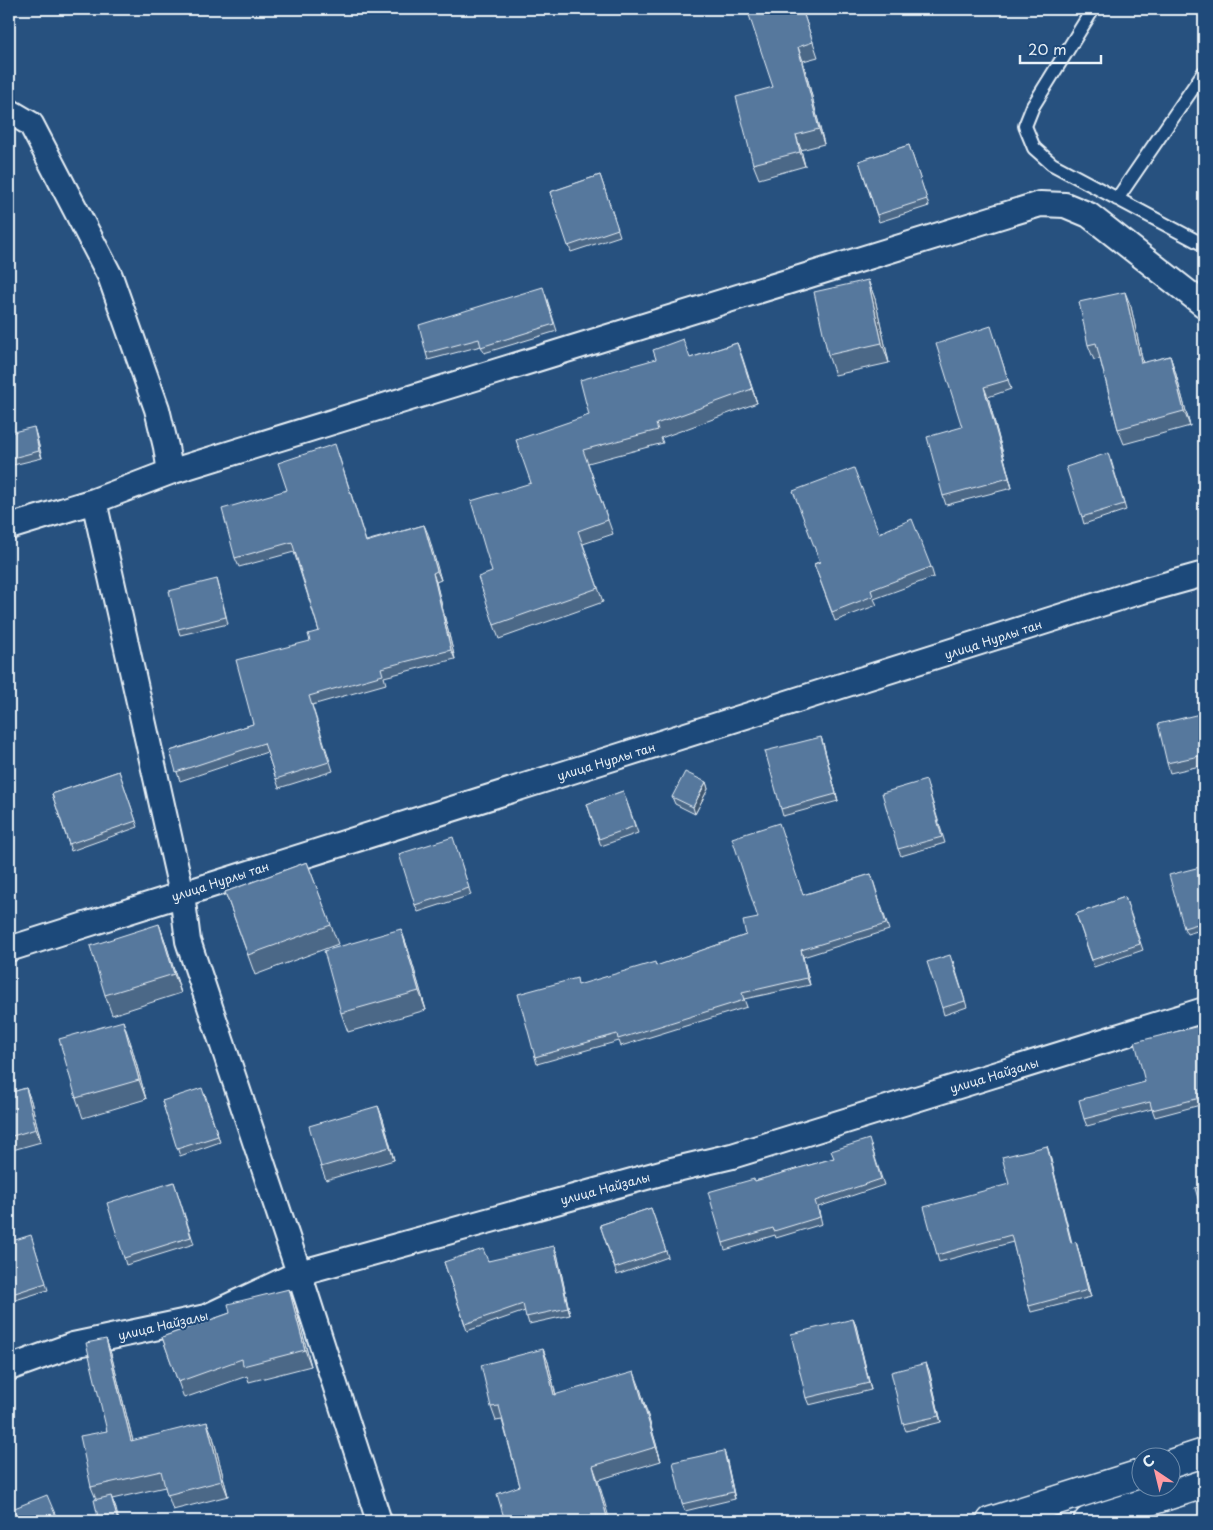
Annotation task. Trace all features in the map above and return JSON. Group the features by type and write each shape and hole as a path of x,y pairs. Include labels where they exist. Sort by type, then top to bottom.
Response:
{"street":[{"path":"9,111 31,124 110,276 157,409 170,472"},
{"path":"9,528 94,501 170,472 1040,204 1065,205 1090,215 1204,305"},
{"path":"94,501 182,894 188,941 299,1272 379,1521"},
{"name":"улица Нурлы тан","path":"9,949 1132,594 1204,574"},
{"name":"улица Найзалы","path":"9,1368 73,1345 206,1317 299,1272 668,1170 732,1156 1204,1010"},
{"path":"1180,1461 1204,1453"},
{"path":"991,1521 1130,1477"},
{"path":"1088,1521 1204,1484"}],"lane":[{"path":"1093,9 1032,106 1025,126 1034,148 1052,164 1204,245"},
{"path":"1117,199 1204,72"}],"building":[{"path":"747,9 802,9 813,42 798,47 819,129 796,135 800,152 753,164 736,97 773,87"},
{"path":"909,145 927,199 877,215 859,161"},
{"path":"600,175 618,229 568,246 550,192"},
{"path":"868,280 882,343 828,355 814,292"},
{"path":"543,287 554,324 481,347 479,339 426,353 419,325"},
{"path":"1125,292 1141,363 1170,356 1184,411 1118,429 1096,343 1088,345 1079,302"},
{"path":"991,326 1008,380 984,387 1009,478 943,496 927,437 962,427 936,344"},
{"path":"683,339 690,358 737,343 752,389 656,424 658,430 583,450 608,520 578,531 598,588 494,625 478,577 492,572 471,501 531,483 516,440 589,415 580,380 656,359 653,350"},
{"path":"34,427 39,451 9,459 9,433"},
{"path":"335,444 366,542 424,525 437,571 433,573 451,650 381,668 383,675 309,696 329,762 276,779 264,743 176,772 170,751 253,724 236,660 310,641 308,634 319,631 292,542 235,558 222,509 287,490 278,463"},
{"path":"1108,453 1124,504 1082,517 1066,467"},
{"path":"854,468 879,533 912,519 931,567 871,590 873,596 832,612 814,564 820,562 793,491"},
{"path":"217,579 226,617 178,629 169,591"},
{"path":"1204,713 1204,755 1167,763 1158,724"},
{"path":"821,737 836,794 781,809 765,751"},
{"path":"119,771 136,821 69,844 52,794"},
{"path":"685,772 706,782 693,807 672,797"},
{"path":"926,780 942,837 898,849 882,793"},
{"path":"623,791 635,826 599,839 587,804"},
{"path":"779,823 803,895 871,874 886,924 801,950 807,978 742,993 744,1000 618,1039 617,1034 535,1057 518,994 577,978 578,985 655,962 656,966 746,935 743,921 758,918 732,838"},
{"path":"453,837 469,888 415,905 399,854"},
{"path":"307,862 331,925 248,955 225,892"},
{"path":"1204,866 1204,922 1184,928 1169,875"},
{"path":"1125,897 1140,944 1092,960 1076,914"},
{"path":"159,924 174,974 105,995 90,946"},
{"path":"401,929 419,991 341,1013 324,951"},
{"path":"950,955 965,1001 942,1008 927,962"},
{"path":"123,1021 139,1080 76,1098 59,1039"},
{"path":"1204,1025 1204,1097 1152,1110 1150,1102 1084,1119 1079,1100 1145,1082 1135,1042"},
{"path":"26,1088 36,1129 9,1137 9,1093"},
{"path":"202,1088 218,1136 177,1149 162,1101"},
{"path":"378,1106 390,1147 321,1167 309,1126"},
{"path":"869,1139 881,1179 815,1201 820,1217 774,1231 773,1228 723,1243 708,1192 754,1179 755,1181 834,1158 831,1151"},
{"path":"1047,1146 1071,1243 1076,1242 1088,1290 1029,1306 1011,1235 937,1255 924,1207 1009,1184 1002,1157"},
{"path":"174,1182 191,1237 124,1258 107,1203"},
{"path":"1204,1185 1204,1219 1195,1188"},
{"path":"651,1208 666,1251 615,1268 600,1225"},
{"path":"31,1235 46,1283 9,1295 9,1242"},
{"path":"554,1246 568,1308 526,1317 523,1304 465,1324 444,1262 483,1249 488,1261"},
{"path":"289,1289 305,1350 243,1366 242,1359 178,1382 162,1337 230,1313 228,1304"},
{"path":"853,1319 869,1383 806,1398 791,1334"},
{"path":"106,1339 131,1441 207,1422 222,1481 167,1495 161,1471 91,1487 80,1436 107,1431 86,1343"},
{"path":"543,1349 554,1395 634,1372 656,1447 593,1466 608,1521 505,1521 497,1494 520,1486 499,1406 491,1407 481,1365"},
{"path":"926,1363 939,1416 903,1424 891,1372"},
{"path":"724,1451 733,1492 682,1504 673,1462"},
{"path":"47,1495 58,1521 16,1521 12,1509"},
{"path":"111,1496 118,1521 99,1521 94,1500"}]}
